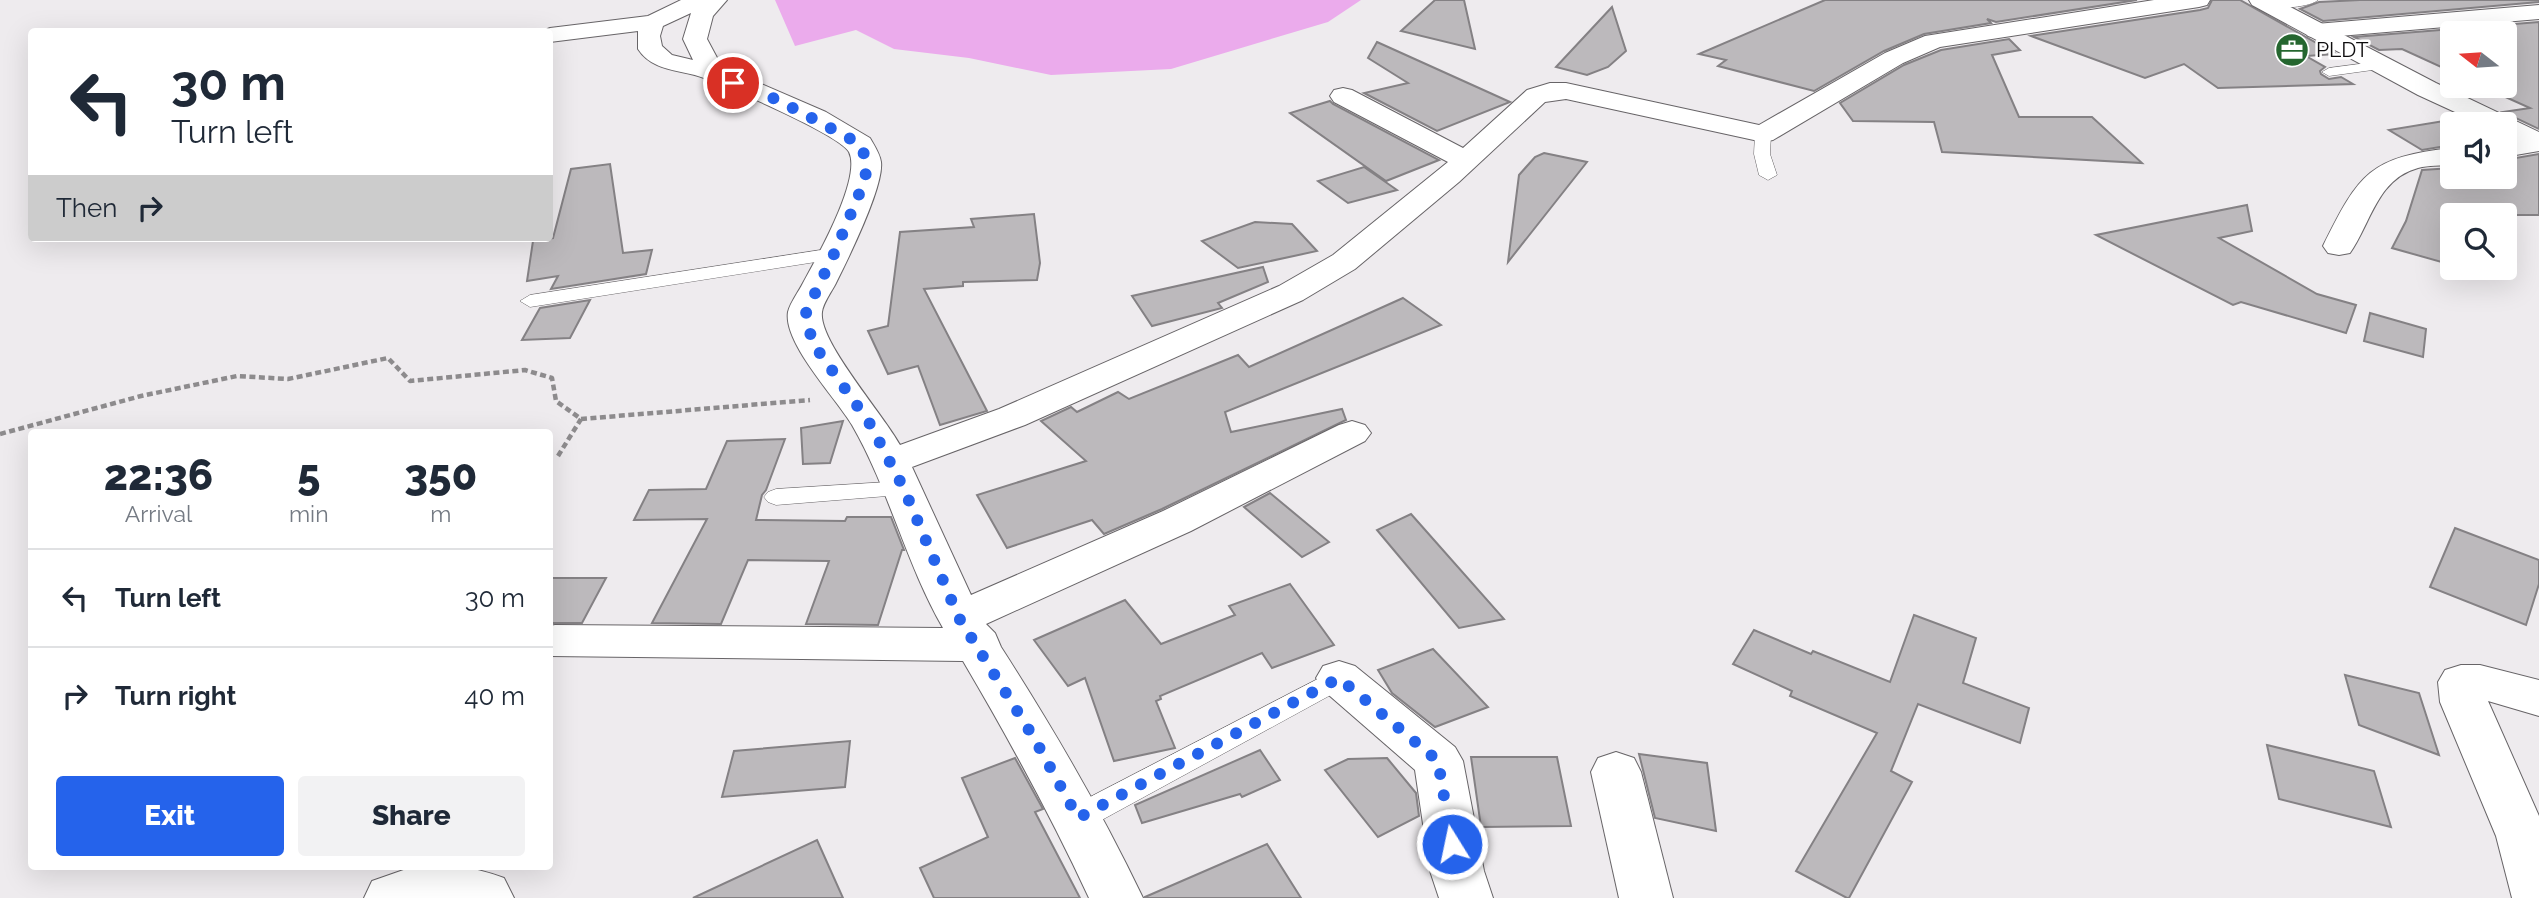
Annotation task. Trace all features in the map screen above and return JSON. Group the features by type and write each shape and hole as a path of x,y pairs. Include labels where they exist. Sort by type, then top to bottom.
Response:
{"street":[{"path":"553,35 653,22 665,14 700,0"},
{"path":"712,72 695,39 702,14 716,0"},
{"path":"897,475 1012,417 1291,293 1344,262 1466,160 1536,96 1566,91 1763,134 1894,58 1934,41 2199,0"},
{"path":"2263,1 2477,112"},
{"path":"2316,30 2539,12"},
{"path":"653,22 648,36 650,49 663,60 712,72 816,118 860,144 867,162 865,180 806,312 812,342 851,396 897,475 969,631 1034,738 1078,818 1116,898"},
{"path":"1343,96 1466,160"},
{"path":"2517,132 2539,142"},
{"path":"2517,146 2539,142"},
{"path":"2339,246 2359,203 2388,172 2407,162 2440,158"},
{"path":"555,641 969,631 1177,521 1352,433"},
{"path":"1339,678 1438,761 1457,871 1466,898"},
{"path":"2539,698 2480,682 2461,682 2463,702 2522,836 2539,897"},
{"path":"1616,772 1646,898"},
{"path":"391,898 431,884 458,885 485,894 487,898"}],"lane":[{"path":"2263,1 2311,0"},
{"path":"2329,72 2382,65"},
{"path":"1763,134 1762,154 1768,175"},
{"path":"530,301 834,254"},
{"path":"776,497 897,475"},
{"path":"1078,818 1339,678"}],"path":[{"path":"0,434 141,396 237,376 288,379 388,358 410,381 525,370 552,378 556,401 580,419 851,396"},
{"path":"558,456 580,419"}],"shaded area":[{"path":"775,0 1361,0 1328,22 1171,69 1051,75 969,58 894,49 856,30 795,46"}],"building":[{"path":"1435,0 1464,0 1475,49 1401,31"},
{"path":"1825,0 2137,0 1996,22 1987,19 1991,23 1924,34 1884,51 1814,91 1718,66 1726,60 1699,54"},
{"path":"2212,0 2240,0 2336,54 2306,56 2325,67 2320,71 2321,74 2329,79 2341,77 2353,84 2218,88 2184,64 2145,78 2031,36 2200,10 2208,8"},
{"path":"2319,2 2539,2 2323,21 2300,9"},
{"path":"1612,7 1626,51 1608,67 1587,75 1556,67"},
{"path":"2539,22 2539,129 2517,119 2517,112 2503,112 2530,108 2508,98 2517,98 2517,24"},
{"path":"2440,30 2440,66 2402,49 2379,50 2354,37"},
{"path":"2009,39 2020,50 1992,55 2019,117 2092,117 2142,163 1942,152 1934,122 1853,121 1840,103 1904,65 1941,50"},
{"path":"1377,42 1510,102 1437,131 1364,93 1408,83 1368,58"},
{"path":"1330,101 1439,160 1386,181 1290,113"},
{"path":"2440,122 2440,147 2422,150 2389,130"},
{"path":"1544,153 1587,162 1508,262 1519,175 1535,157"},
{"path":"2539,154 2539,215 2517,215 2517,203 2440,203 2440,262 2392,248 2406,221 2422,170 2440,169 2440,189 2517,189 2517,158"},
{"path":"610,164 623,253 652,250 646,274 551,289 558,276 527,281 533,242 553,242 571,169"},
{"path":"1364,167 1397,190 1348,203 1318,181"},
{"path":"2247,205 2252,231 2219,238 2317,294 2356,305 2346,333 2241,302 2233,305 2096,235"},
{"path":"1034,214 1040,263 1037,280 963,282 963,286 924,289 987,411 940,425 918,366 888,374 868,331 888,326 900,232 974,227 971,219"},
{"path":"1255,222 1292,224 1317,251 1238,268 1202,241"},
{"path":"1263,267 1268,282 1218,303 1222,308 1152,326 1132,296"},
{"path":"1403,298 1441,325 1225,412 1231,432 1342,409 1346,420 1162,509 1104,534 1092,520 1007,548 977,495 1086,461 1041,421 1071,407 1077,412 1118,392 1129,399 1238,355 1249,367"},
{"path":"590,300 570,338 522,340 540,308"},
{"path":"2370,313 2426,329 2423,357 2364,341"},
{"path":"843,421 830,463 803,464 801,428"},
{"path":"785,439 762,495 756,520 845,521 847,517 891,517 904,550 878,625 806,624 829,561 748,560 721,624 652,623 707,519 634,520 649,490 706,489 727,441"},
{"path":"1270,493 1329,542 1302,557 1244,507"},
{"path":"1411,514 1504,619 1459,628 1377,530"},
{"path":"2455,528 2539,560 2539,584 2526,625 2430,587"},
{"path":"553,578 606,578 582,623 553,623"},
{"path":"1290,584 1334,645 1272,668 1262,653 1160,696 1161,699 1156,701 1175,748 1114,761 1085,678 1068,686 1034,640 1125,600 1161,644 1235,615 1229,606"},
{"path":"1914,615 1976,638 1963,683 2029,708 2020,743 1918,704 1891,771 1912,782 1847,898 1796,871 1877,733 1790,696 1792,691 1733,664 1754,630 1890,682"},
{"path":"1433,649 1488,707 1435,727 1392,693 1378,670"},
{"path":"2345,675 2419,693 2439,755 2359,725"},
{"path":"850,741 845,787 722,797 734,751"},
{"path":"2267,745 2374,771 2391,827 2279,799"},
{"path":"1260,750 1280,780 1242,797 1240,794 1142,823 1135,805"},
{"path":"1639,754 1707,763 1716,831 1655,818"},
{"path":"1471,757 1557,757 1571,826 1481,827"},
{"path":"1015,758 1043,809 1035,812 1080,898 934,898 920,868 988,837 962,778"},
{"path":"1387,758 1416,793 1419,816 1378,837 1325,770 1348,759"},
{"path":"817,840 843,898 693,898"},
{"path":"1267,844 1301,898 1145,898 1145,897"}],"place":[{"name":"PLDT","path":"2292,50"}],"route":[{"path":"733,83 816,118 860,144 867,162 865,180 806,312 812,342 870,424 904,489 959,618 979,645 1078,818 1339,678 1438,761 1452,844"}]}
